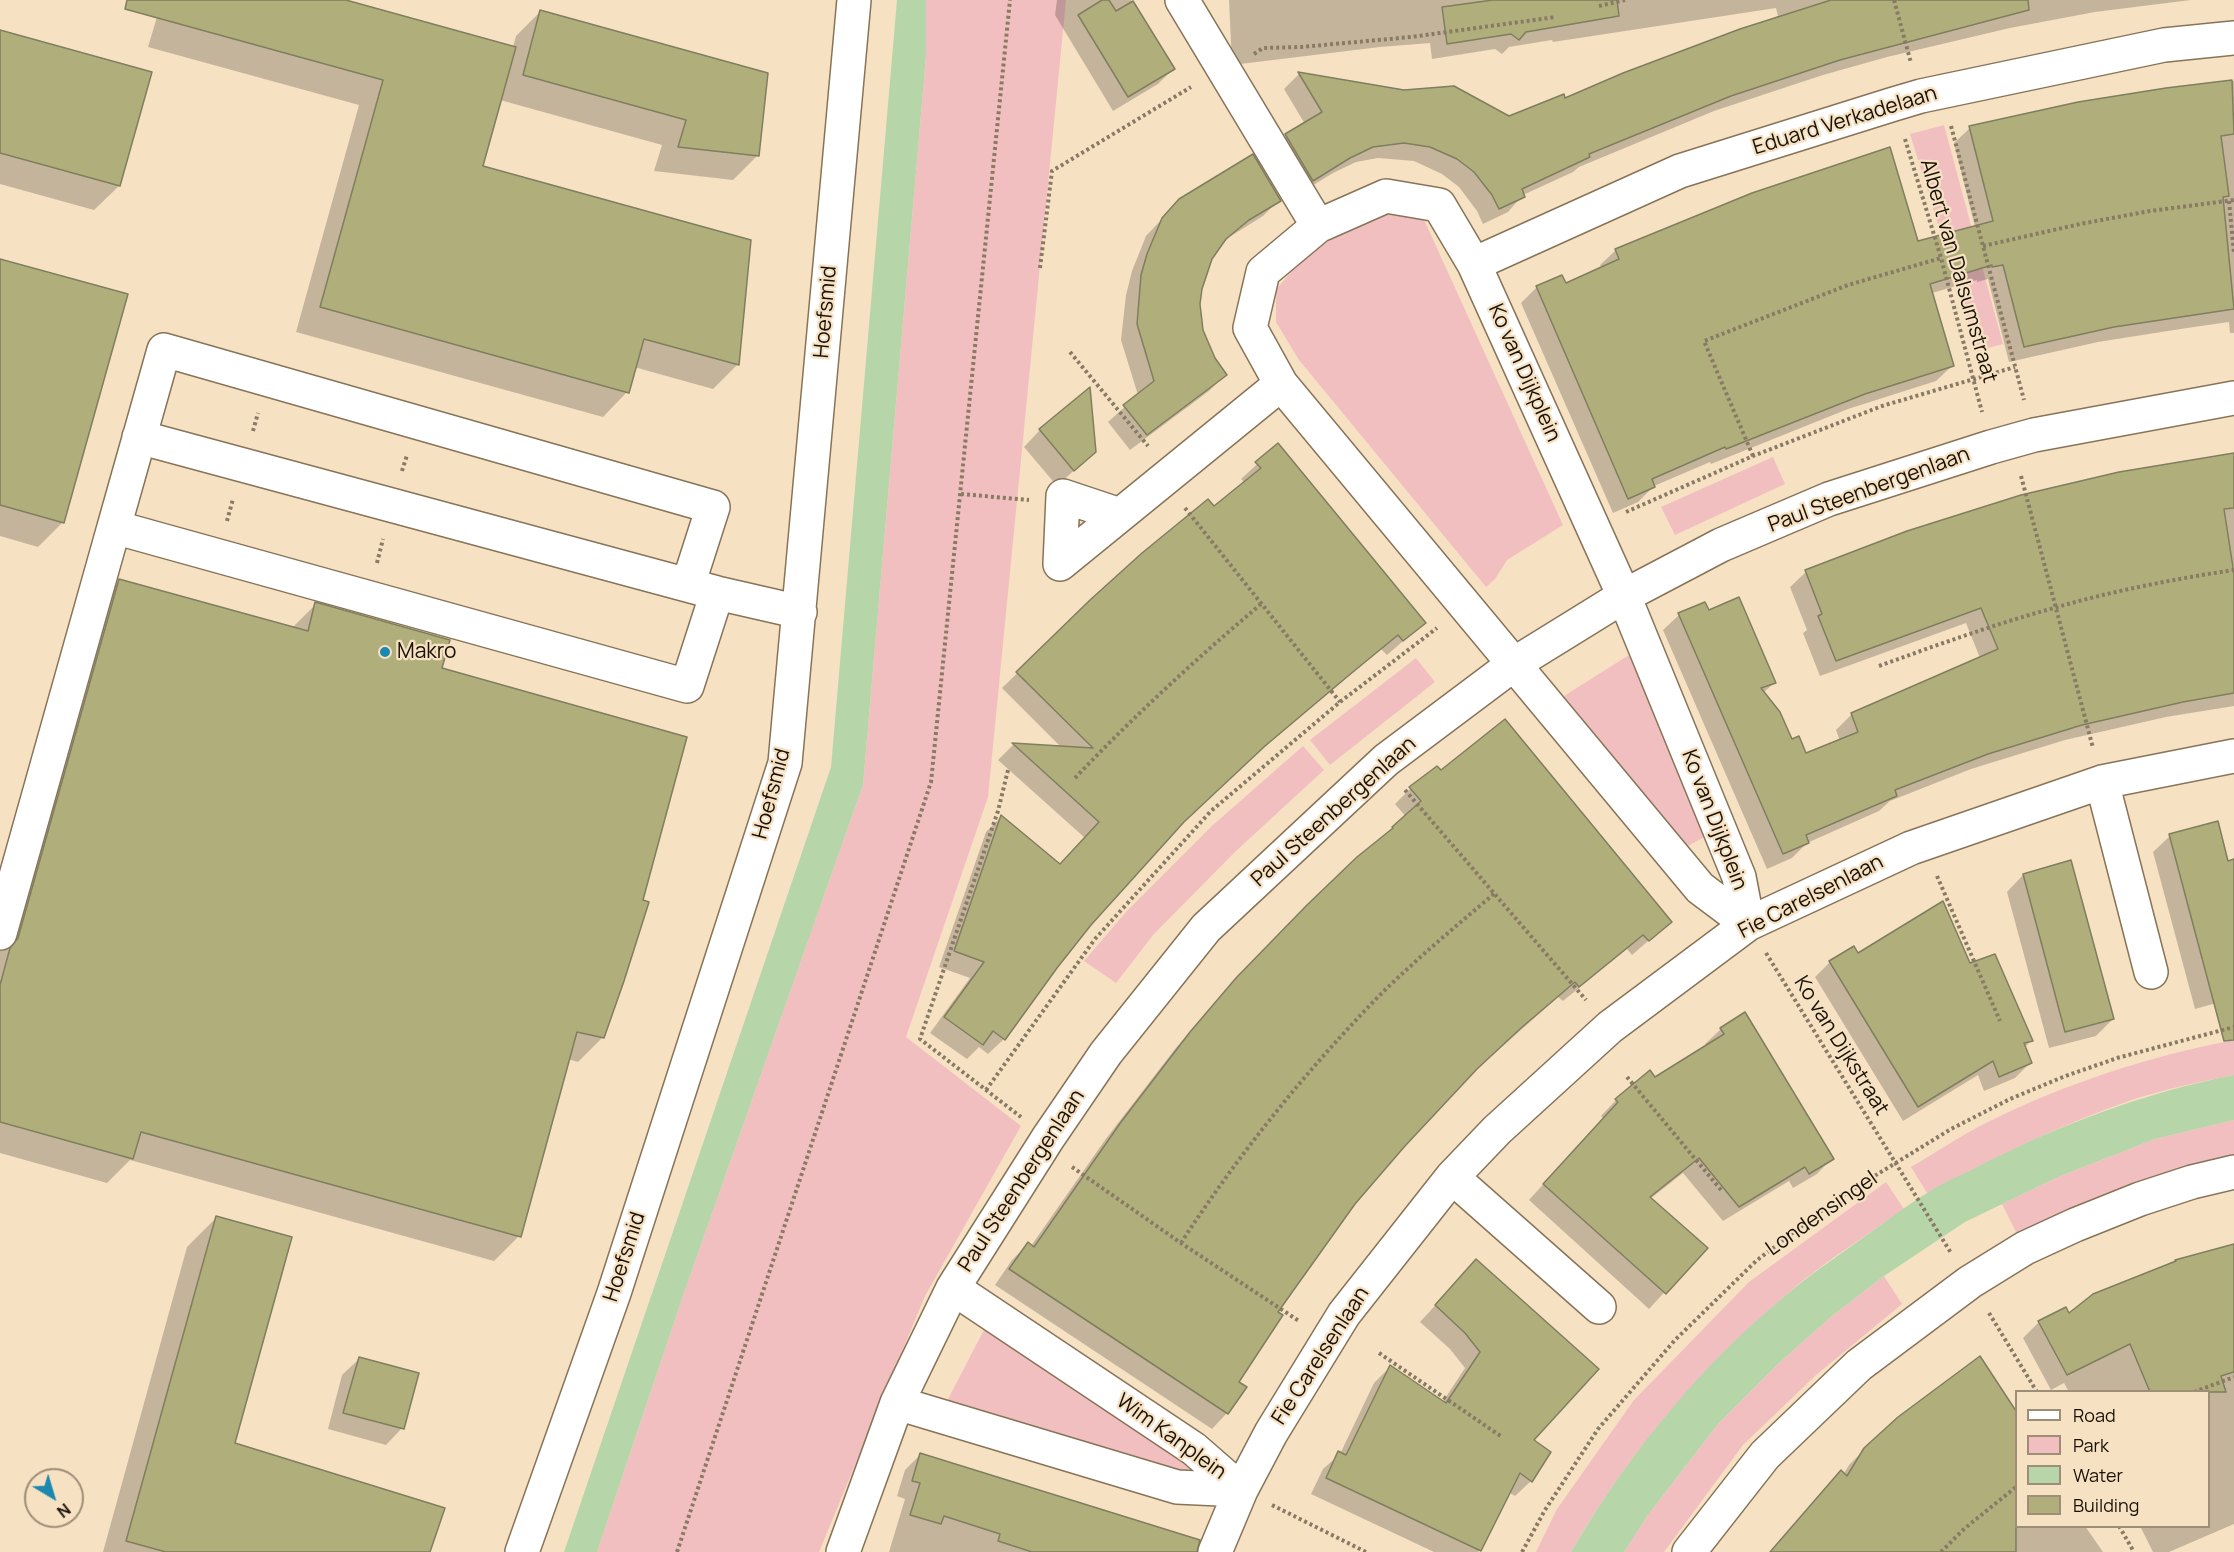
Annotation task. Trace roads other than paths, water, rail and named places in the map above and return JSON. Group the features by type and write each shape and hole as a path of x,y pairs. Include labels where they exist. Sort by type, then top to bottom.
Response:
{"street":[{"name":"Hoefsmid","path":"522,1552 614,1293 785,763 854,0"},
{"path":"1182,0 1318,226"},
{"name":"Eduard Verkadelaan","path":"1474,264 1680,171 1919,97 2164,45 2234,38"},
{"name":"Ko van Dijkplein","path":"1386,196 1439,205 1474,264 1624,596 1739,877 1748,924 1700,888 1281,384 1250,328 1260,283 1263,272 1318,226 1386,196"},
{"path":"0,933 139,437 164,350 712,507 687,686 114,527"},
{"path":"1120,515 1063,496 1060,564 1281,384"},
{"name":"Paul Steenbergenlaan","path":"843,1552 897,1403 953,1288 1048,1138 1106,1053 1206,928 1386,760 1514,664 1624,596 1721,544 1829,499 2012,441 2234,398"},
{"path":"139,437 702,589 800,612"},
{"name":"Fie Carelsenlaan","path":"1215,1552 1241,1490 1271,1432 1344,1314 1452,1177 1497,1130 1610,1028 1748,924 1923,843 2102,782 2234,756"},
{"path":"2102,782 2151,972"},
{"path":"1689,1552 1765,1455 1961,1268 2025,1248 2140,1199 2192,1182 2234,1172"},
{"path":"1452,1177 1599,1307"},
{"name":"Wim Kanplein","path":"953,1288 1194,1449 1241,1490"},
{"name":"Wim Kanplein","path":"897,1403 1177,1487 1241,1490"}],"water":[{"path":"897,0 926,0 926,56 863,785 684,1293 597,1552 564,1552 831,767"},
{"path":"2234,1075 2234,1120 2155,1139 2058,1177 1965,1222 1884,1276 1832,1316 1779,1363 1718,1424 1648,1515 1624,1552 1571,1552 1594,1514 1645,1441 1674,1406 1735,1341 1802,1282 1911,1203 1933,1189 2006,1152 2069,1124 2167,1091"}],"place":[{"name":"Makro","path":"385,652"}]}
